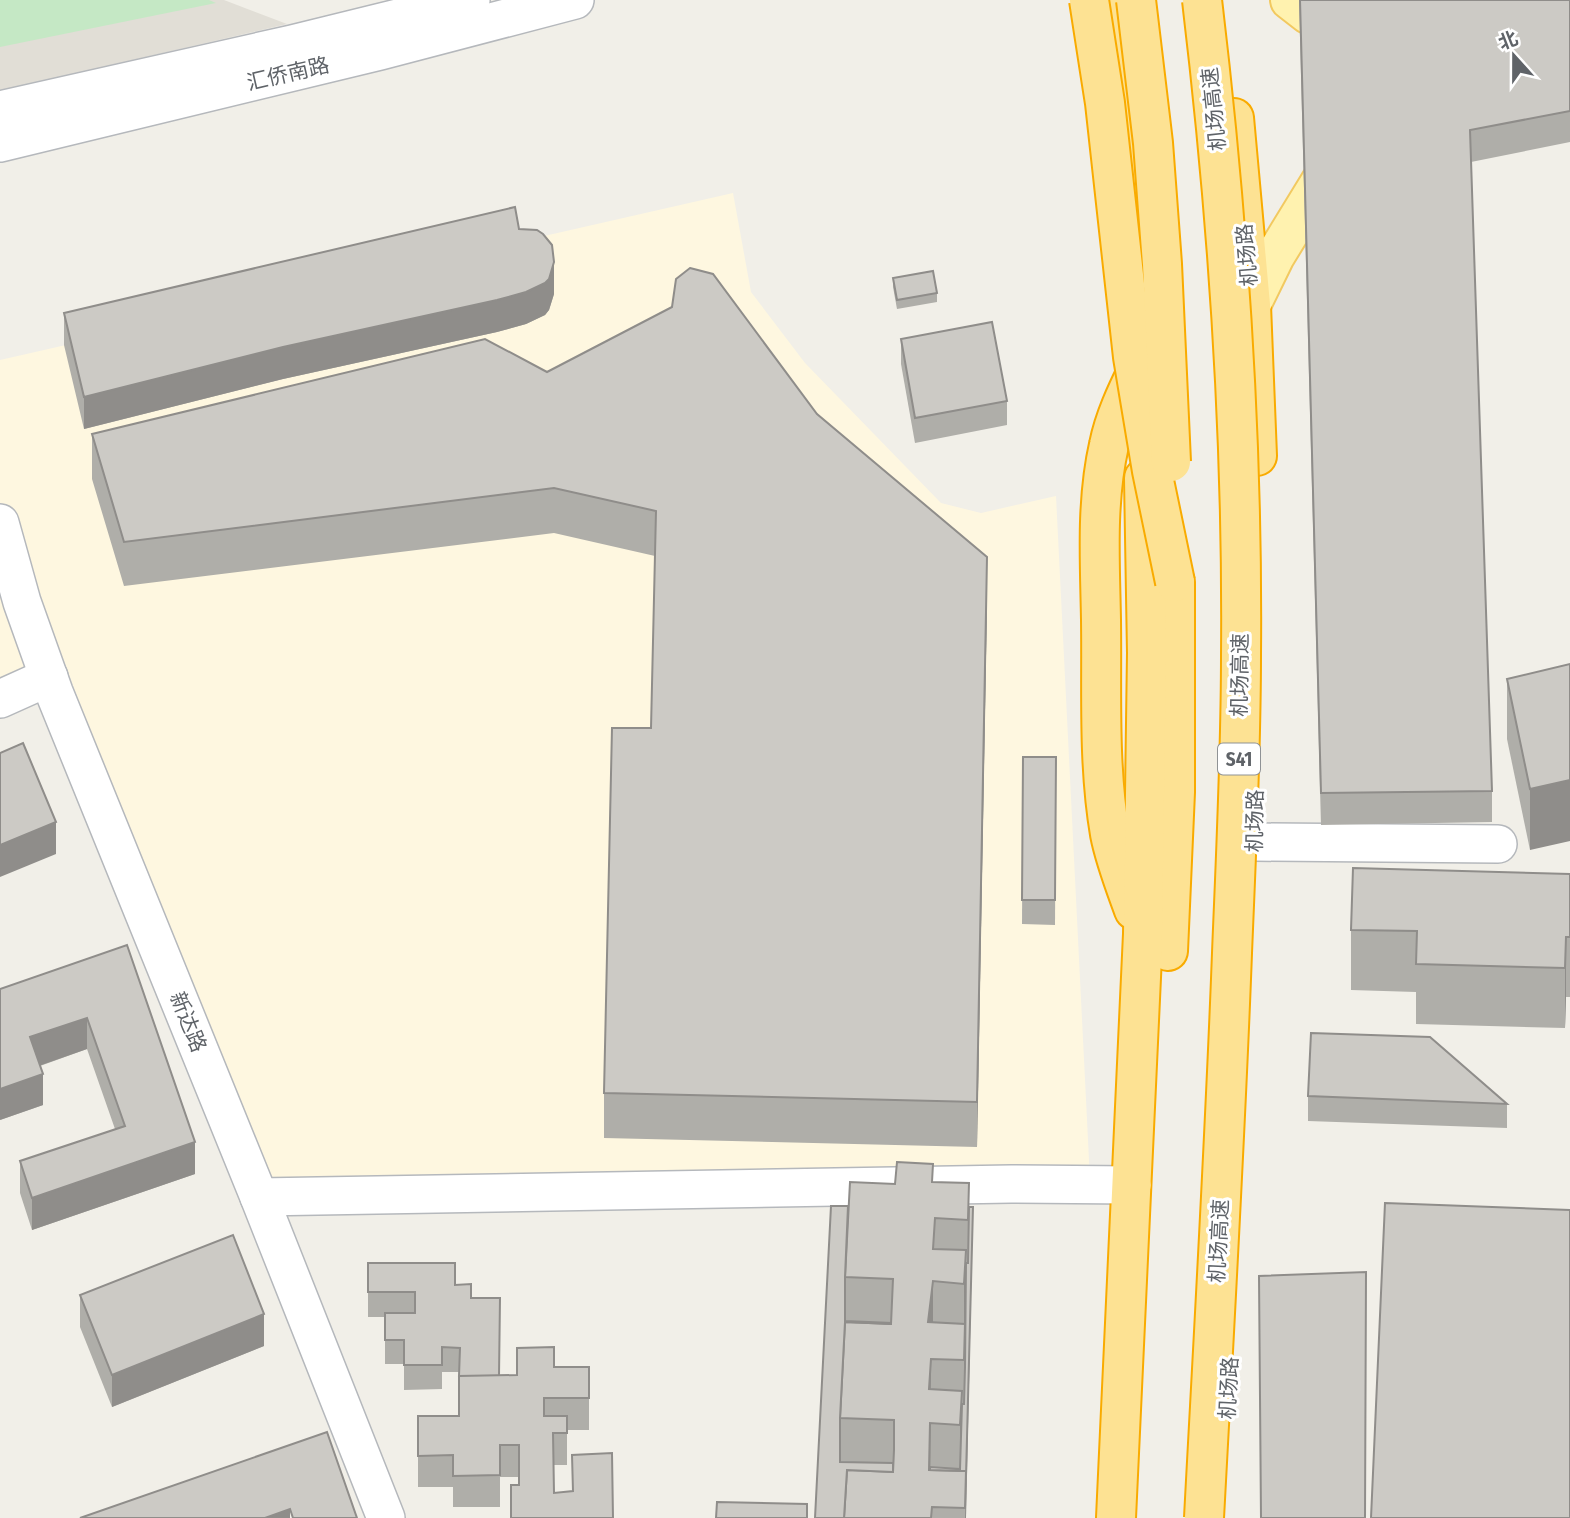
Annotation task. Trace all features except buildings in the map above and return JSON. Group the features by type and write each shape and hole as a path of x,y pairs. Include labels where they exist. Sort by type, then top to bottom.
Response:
{"highway":[{"path":"1089,0 1105,103 1133,357 1152,471 1175,582"},
{"path":"1115,0 1129,146 1142,360 1116,415 1102,489 1100,537 1104,794 1111,837 1143,934 1116,1518"},
{"path":"1136,0 1153,143 1162,264 1175,582 1175,792 1140,1518"},
{"name":"机场高速","path":"1202,0 1223,198 1236,395 1241,655 1224,1156 1204,1518"},
{"name":"机场路","path":"1218,0 1233,116 1251,305 1256,422 1258,638 1255,842 1222,1518"},
{"path":"1224,0 1236,395"}],"main road":[{"path":"1290,0 1336,29 1374,43"},
{"path":"1251,305 1275,256 1321,181 1366,145"}],"street":[{"name":"汇侨南路","path":"0,110 292,44 471,0"},
{"name":"汇侨南路","path":"0,143 380,51 575,0"},
{"name":"新达路","path":"0,523 22,601 49,677 386,1518"},
{"path":"0,699 49,677"},
{"path":"1255,842 1499,844"},
{"path":"259,1197 1011,1184 1132,1185"}],"shaded area":[{"path":"0,0 224,0 287,24 0,91"},
{"path":"733,193 751,292 805,363 941,503 981,513 1056,496 1090,1180 259,1191 63,658 0,687 0,360"}],"green space":[{"path":"0,0 209,0 216,3 0,47"}]}
